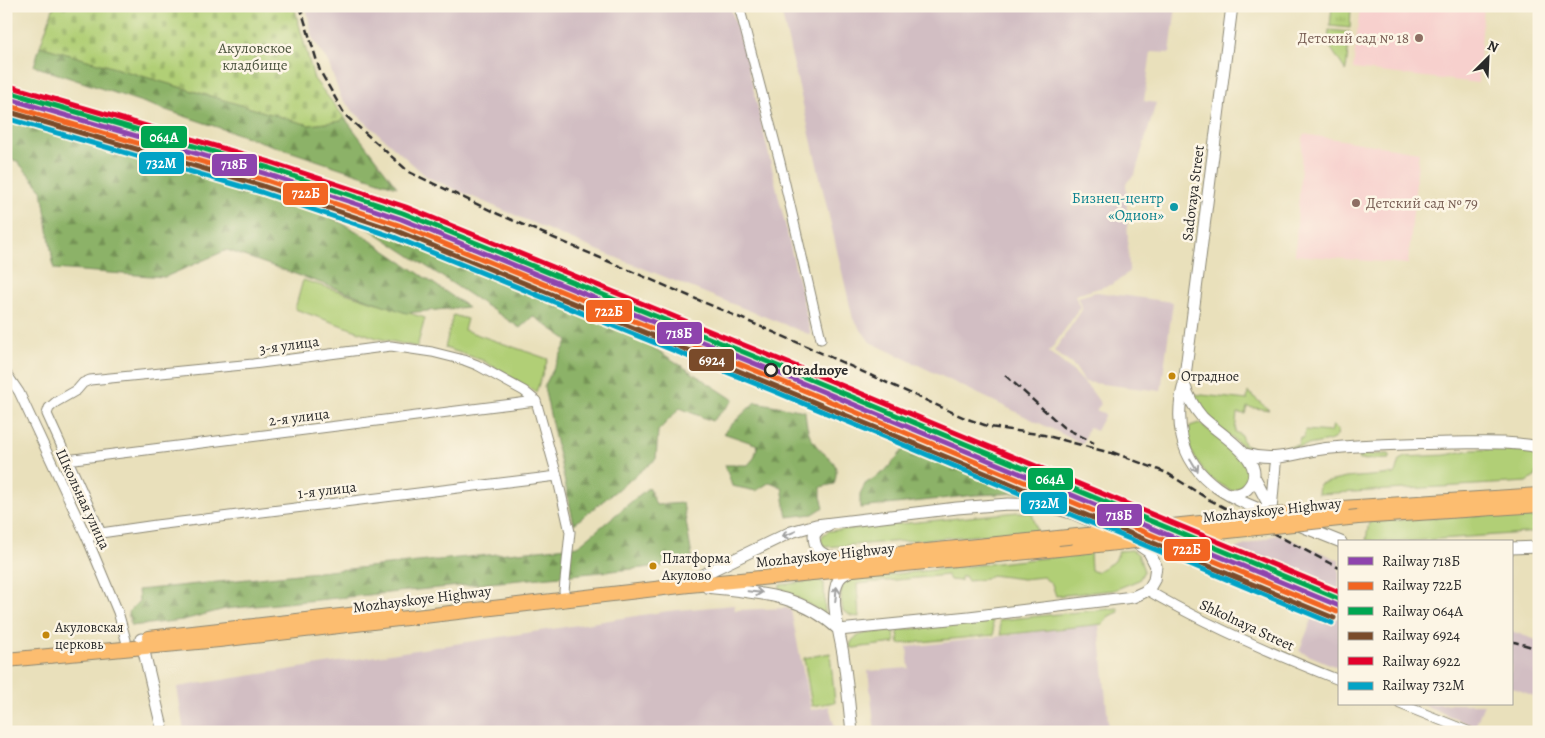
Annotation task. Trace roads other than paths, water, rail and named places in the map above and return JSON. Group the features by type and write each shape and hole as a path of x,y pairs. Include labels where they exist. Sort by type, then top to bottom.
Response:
{"main road":[{"name":"Mozhayskoye Highway","path":"6,651 122,641 142,644 694,580 838,560 1342,508 1537,497"},
{"name":"Mozhayskoye Highway","path":"6,660 85,652 564,591 857,568 1079,547 1537,497"}],"street":[{"path":"739,6 780,162 821,339"},
{"name":"Sadovaya Street","path":"1232,6 1184,384 1179,408 1180,425 1184,445 1196,470 1208,482 1241,502 1273,512 1338,541"},
{"name":"3-я улица","path":"66,460 47,414 49,408 56,402 90,380 253,364 391,346 432,352 464,360 477,365 524,391 536,401"},
{"name":"Школьная улица","path":"6,373 18,392 87,538 118,612 122,641"},
{"path":"1184,384 1190,400 1203,418 1245,454 1254,467 1254,477 1244,492 1234,495 1224,493"},
{"path":"536,401 570,532 564,591"},
{"name":"2-я улица","path":"66,460 536,401"},
{"path":"1180,425 1190,417 1203,418"},
{"path":"1245,454 1266,458 1290,456 1329,448 1393,444 1501,443 1538,448"},
{"path":"1254,477 1290,456"},
{"path":"66,460 101,533"},
{"path":"1273,512 1275,466"},
{"name":"1-я улица","path":"87,538 101,533 176,522 557,476"},
{"path":"1254,477 1273,512"},
{"path":"1008,504 1046,505 1074,514 1140,545 1149,552 1156,566 1154,580 1147,590 1122,600 839,630 801,604 770,594 694,580 790,532 816,525 1008,504"},
{"path":"836,522 819,530 814,535 814,544 821,553 838,560"},
{"path":"1512,548 1539,546"},
{"path":"852,732 835,592 842,575 857,568"},
{"name":"Shkolnaya Street","path":"1147,590 1227,633 1338,680"},
{"path":"142,644 163,732"},
{"path":"1405,706 1470,732"}],"railway":[{"path":"300,6 320,71 345,115 409,172 498,214 808,347 965,418 990,427 1044,435 1118,455"},
{"path":"1005,375 1063,427 1094,443"},
{"path":"1112,452 1167,473 1208,499 1338,567"},
{"path":"1512,641 1539,649"}],"rail line":[{"name":"6922","path":"9,86 270,162 406,207 788,363 1338,592"},
{"name":"064А","path":"8,92 269,168 403,213 1338,599"},
{"name":"718Б","path":"6,98 267,174 401,219 1338,606"},
{"name":"722Б","path":"6,105 265,180 399,225 1337,612"},
{"name":"6924","path":"6,111 263,186 397,231 1334,618"},
{"name":"732М","path":"6,118 261,192 394,237 776,392 1332,623"}],"place":[{"name":"Детский сад № 18","path":"1419,38"},
{"name":"Детский сад № 79","path":"1356,203"},
{"name":"Бизнец-центр «Одион»","path":"1174,207"},
{"name":"Otradnoye","path":"771,370"},
{"name":"Отрадное","path":"1172,376"},
{"name":"Платформа Акулово","path":"653,566"},
{"name":"Акуловская церковь","path":"46,635"}],"park label":[{"name":"Акуловское кладбище","path":"255,56"}]}
